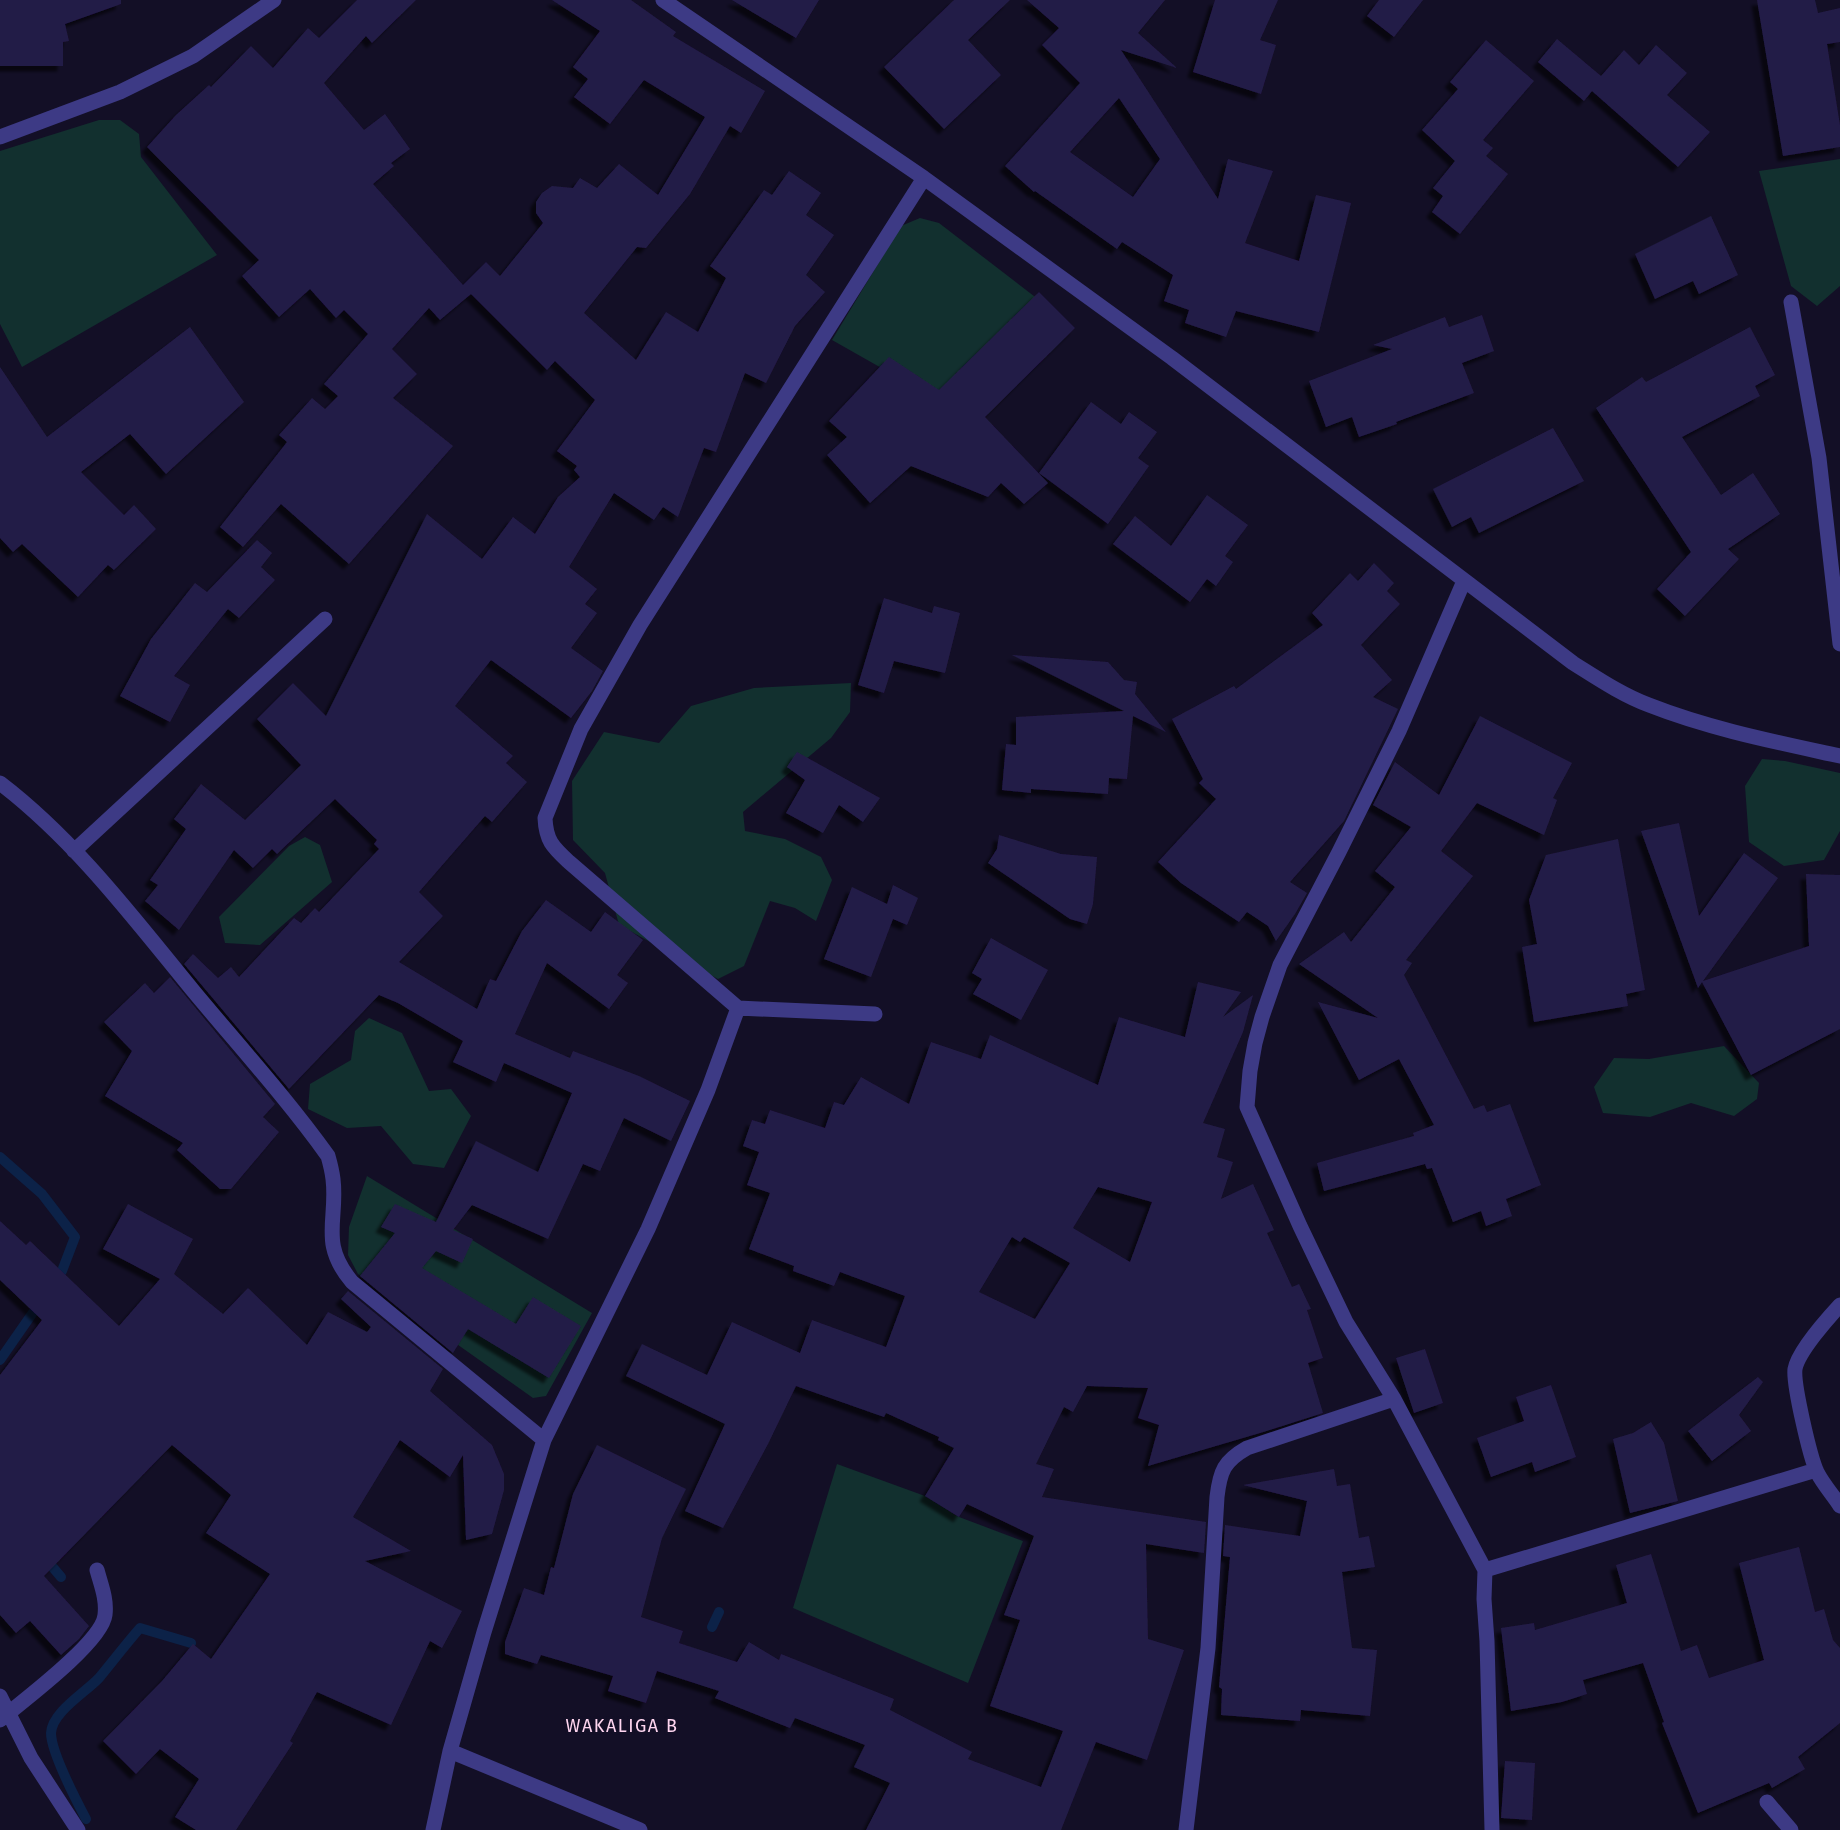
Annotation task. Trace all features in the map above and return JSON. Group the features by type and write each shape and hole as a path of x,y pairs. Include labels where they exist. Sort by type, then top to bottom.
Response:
{"street":[{"path":"0,137 120,92 193,56 274,0"},
{"path":"663,0 924,178 1172,358 1572,663 1649,705 1754,737 1840,756"},
{"path":"875,1014 738,1008 569,862 552,845 545,832 545,818 580,729 640,625 924,178"},
{"path":"1791,302 1819,458 1840,644"},
{"path":"1464,581 1399,730 1340,852 1280,965 1262,1017 1250,1071 1247,1107 1346,1322 1394,1399 1485,1570 1492,1830"},
{"path":"74,851 325,618"},
{"path":"0,783 22,800 74,851 137,922 328,1156 333,1180 330,1232 342,1271 352,1282 544,1440"},
{"path":"434,1830 450,1750 544,1440 648,1229 708,1090 738,1008"},
{"path":"1840,1305 1826,1320 1798,1359 1795,1369 1798,1397 1816,1470 1840,1506"},
{"path":"1186,1830 1208,1648 1217,1497 1219,1479 1226,1462 1247,1448 1394,1399"},
{"path":"1485,1570 1816,1470"},
{"path":"4,1716 75,1656 95,1635 105,1618 106,1599 97,1570"},
{"path":"0,1696 4,1716 78,1830"},
{"path":"450,1750 640,1830"},
{"path":"1767,1802 1791,1830"}],"green space":[{"path":"99,120 120,120 139,134 141,157 217,255 22,367 0,324 0,151"},
{"path":"1840,159 1840,286 1817,306 1791,286 1759,171"},
{"path":"920,218 939,223 1069,323 975,421 832,340 901,226"},
{"path":"851,683 850,712 831,738 743,812 745,831 785,839 821,857 832,880 816,921 795,908 770,901 744,966 718,979 619,925 605,873 573,840 572,781 604,732 659,743 691,706 754,688"},
{"path":"1762,759 1785,761 1840,773 1840,831 1824,860 1784,866 1749,842 1745,786"},
{"path":"305,837 320,845 332,882 260,945 225,943 219,917 289,846"},
{"path":"369,1018 402,1033 429,1091 451,1089 471,1116 444,1168 413,1164 381,1126 347,1128 308,1109 310,1084 351,1060 355,1031"},
{"path":"1724,1046 1759,1083 1757,1099 1734,1116 1691,1103 1650,1117 1603,1113 1594,1087 1614,1058 1649,1059"},
{"path":"367,1176 592,1313 546,1396 533,1398 358,1274 348,1255 349,1227"},
{"path":"837,1464 925,1496 959,1517 1023,1541 968,1683 793,1608"}],"building":[{"path":"0,0 121,0 121,4 65,24 69,41 63,42 63,66 0,66"},
{"path":"357,0 416,0 372,43 366,36 324,83 364,130 385,114 410,149 391,163 394,166 373,184 463,285 486,262 500,276 543,223 536,213 536,202 542,193 552,186 573,188 580,178 597,188 619,164 658,195 705,117 644,80 610,124 574,97 588,79 573,67 600,31 552,0 631,0 676,32 673,36 765,91 741,133 730,126 690,194 646,248 637,247 584,313 636,360 666,312 698,332 726,278 710,266 764,190 772,195 789,171 821,193 806,215 834,235 806,275 825,292 795,326 766,383 745,373 716,452 704,448 678,517 663,507 654,520 614,493 569,567 597,589 585,604 597,613 571,648 603,671 592,691 571,718 491,660 455,706 513,756 506,763 527,782 492,822 485,816 419,892 443,916 399,962 477,1009 490,979 496,981 522,931 546,900 591,932 605,912 643,940 617,975 628,983 609,1009 547,963 515,1034 570,1058 573,1051 639,1076 690,1101 671,1141 624,1118 600,1171 583,1164 548,1239 472,1205 453,1230 473,1239 462,1263 436,1251 422,1268 516,1324 533,1297 581,1326 549,1378 468,1329 453,1353 360,1276 395,1233 381,1227 395,1204 436,1222 476,1141 538,1172 572,1093 504,1063 496,1082 453,1062 463,1041 398,1003 379,995 289,1089 184,964 193,954 218,978 231,967 239,977 294,918 301,923 315,908 319,912 379,849 374,844 377,840 335,799 277,854 272,849 253,868 234,850 179,930 145,901 158,885 150,880 186,829 174,819 201,784 245,820 301,765 257,719 293,683 326,716 427,514 482,559 513,517 535,534 558,497 580,477 574,470 577,466 557,451 595,400 555,361 547,370 471,294 440,320 429,308 392,349 417,374 393,398 453,446 349,564 281,504 243,547 220,527 287,442 279,435 312,398 325,409 338,396 324,384 368,334 344,310 336,318 310,289 279,317 242,276 259,260 147,147 176,115 209,85 211,87 251,46 273,68 308,28 319,38"},
{"path":"732,0 819,0 796,38"},
{"path":"954,0 1010,0 968,40 1001,75 944,129 884,67"},
{"path":"1027,0 1165,0 1138,33 1177,68 1121,50 1218,199 1228,159 1273,171 1245,243 1299,261 1316,195 1351,203 1319,332 1236,311 1226,337 1185,323 1189,310 1164,301 1173,275 1122,242 1117,249 1034,192 1005,166 1080,83 1042,45 1059,28","holes":["1119,98 1160,159 1133,197 1070,152"]},
{"path":"1215,0 1278,0 1260,40 1276,45 1261,94 1193,72"},
{"path":"1379,0 1423,0 1394,37 1367,16"},
{"path":"1757,0 1815,0 1818,13 1840,8 1840,42 1827,44 1840,125 1840,147 1783,156"},
{"path":"1557,39 1601,76 1624,50 1639,65 1656,45 1687,73 1667,95 1710,132 1678,167 1592,91 1584,101 1538,62"},
{"path":"1486,40 1534,81 1483,140 1493,148 1486,156 1508,174 1460,234 1432,212 1443,196 1433,188 1455,161 1422,130 1458,89 1450,82"},
{"path":"1711,216 1738,275 1699,294 1693,281 1655,299 1635,254"},
{"path":"1039,292 1075,328 985,417 1048,483 1024,504 1001,483 988,497 911,466 870,503 827,455 847,437 829,421 889,357 939,390"},
{"path":"1482,315 1494,351 1462,363 1474,393 1359,437 1352,417 1326,427 1309,381 1392,349 1373,345 1445,317 1449,327"},
{"path":"190,327 244,402 166,474 130,434 81,472 124,515 134,505 156,529 114,570 108,565 78,597 22,544 13,552 0,538 0,367 47,437"},
{"path":"1750,327 1775,375 1755,386 1760,396 1682,437 1721,495 1753,473 1780,514 1728,549 1739,559 1685,616 1657,589 1691,552 1596,408 1642,377 1646,382"},
{"path":"1091,402 1121,424 1129,412 1157,432 1138,458 1149,466 1108,524 1039,473"},
{"path":"1553,428 1584,481 1479,533 1471,517 1452,527 1433,489"},
{"path":"1207,495 1248,525 1225,556 1233,562 1216,586 1207,579 1190,602 1113,544 1135,516 1171,546"},
{"path":"257,540 272,553 261,567 275,580 239,618 228,609 174,676 190,685 170,722 120,696 151,639 195,583 207,592"},
{"path":"1374,563 1394,583 1387,591 1400,604 1361,645 1392,680 1373,697 1398,709 1344,821 1290,882 1307,893 1276,941 1268,926 1247,912 1239,922 1181,883 1158,862 1216,799 1199,783 1203,779 1172,719 1234,686 1236,689 1323,625 1312,613 1350,573 1358,581"},
{"path":"884,598 932,613 934,606 960,613 945,673 894,661 884,693 858,685"},
{"path":"1012,655 1108,662 1124,680 1137,682 1135,694 1166,732 1133,716 1127,779 1109,778 1108,794 1031,789 1031,793 1002,790 1006,744 1016,745 1016,717 1124,711"},
{"path":"1480,716 1572,763 1553,798 1557,800 1544,835 1477,803 1441,851 1473,876 1406,960 1412,963 1404,975 1474,1109 1484,1105 1487,1112 1510,1104 1541,1185 1506,1199 1512,1216 1486,1226 1481,1211 1453,1222 1432,1168 1427,1169 1425,1164 1324,1191 1317,1163 1414,1136 1413,1133 1434,1125 1399,1059 1359,1080 1318,1002 1378,1018 1299,964 1344,932 1351,942 1395,887 1375,871 1411,827 1373,805 1395,762 1439,795"},
{"path":"797,752 880,798 863,822 839,805 823,833 786,813 805,780 787,767"},
{"path":"1679,823 1699,916 1744,853 1778,878 1703,981 1809,946 1806,874 1840,875 1840,1029 1751,1075 1702,982 1698,988 1641,831"},
{"path":"999,835 1061,854 1097,857 1093,904 1087,924 1070,919 988,863 997,849"},
{"path":"1618,839 1645,990 1626,994 1628,1006 1534,1022 1522,947 1537,944 1529,900 1546,855"},
{"path":"893,885 918,898 907,925 893,919 871,977 824,959 852,887 887,904"},
{"path":"991,938 1048,970 1021,1020 973,994 982,979 972,973"},
{"path":"170,977 275,1104 263,1117 279,1132 231,1189 220,1189 177,1150 183,1143 105,1096 132,1051 104,1022 145,983 154,993"},
{"path":"1198,982 1241,992 1223,1017 1253,995 1243,1032 1203,1123 1225,1129 1217,1157 1233,1162 1221,1199 1253,1184 1274,1230 1267,1233 1292,1287 1299,1284 1311,1309 1307,1310 1323,1358 1308,1363 1323,1413 1148,1466 1159,1425 1138,1418 1148,1388 1087,1386 1073,1412 1064,1407 1036,1464 1054,1469 1042,1497 1206,1522 1204,1553 1146,1544 1148,1639 1184,1650 1147,1760 1096,1742 1061,1830 866,1830 890,1783 854,1767 865,1745 795,1718 790,1728 715,1698 719,1691 657,1671 646,1703 608,1691 613,1676 541,1655 537,1664 505,1654 505,1642 524,1588 544,1595 551,1567 554,1568 573,1494 597,1445 686,1489 662,1538 641,1617 683,1631 679,1643 737,1662 749,1642 779,1660 781,1654 894,1699 890,1710 972,1752 968,1759 1041,1787 1063,1731 990,1706 1020,1620 1004,1615 1034,1536 967,1504 959,1517 925,1496 954,1448 938,1440 939,1437 886,1413 884,1417 796,1386 723,1528 685,1511 725,1424 626,1376 642,1344 707,1375 732,1322 800,1353 812,1320 886,1347 905,1296 840,1272 834,1286 793,1271 794,1266 749,1249 770,1193 747,1185 759,1152 743,1146 752,1120 765,1124 770,1110 825,1128 834,1102 844,1105 861,1077 909,1104 931,1042 981,1059 990,1035 1098,1085 1119,1017 1185,1037","holes":["1098,1187 1152,1202 1130,1262 1073,1228","1012,1237 1020,1242 1024,1237 1070,1263 1035,1319 979,1292"]},
{"path":"128,1204 193,1239 174,1274 223,1314 248,1288 307,1345 328,1312 367,1332 371,1327 341,1299 348,1291 443,1369 430,1391 492,1445 504,1474 504,1490 492,1534 466,1540 463,1455 450,1477 400,1440 353,1517 411,1551 365,1561 462,1611 442,1648 430,1641 391,1725 317,1692 290,1741 293,1743 236,1830 196,1830 175,1817 199,1779 160,1749 136,1774 103,1741 162,1681 193,1644 211,1659 270,1574 206,1533 231,1495 172,1445 44,1576 89,1626 79,1639 61,1655 30,1621 16,1633 0,1615 0,1375 42,1320 0,1280 0,1221 26,1245 30,1241 119,1326 160,1279 103,1249"},
{"path":"1425,1349 1443,1403 1414,1413 1396,1358"},
{"path":"1758,1377 1763,1382 1739,1415 1751,1431 1712,1461 1688,1431"},
{"path":"1551,1385 1576,1457 1535,1472 1532,1462 1491,1477 1477,1438 1524,1421 1516,1397"},
{"path":"1651,1422 1664,1443 1678,1501 1630,1513 1613,1439 1633,1433"},
{"path":"1334,1469 1337,1486 1350,1484 1359,1538 1369,1536 1375,1567 1342,1572 1352,1648 1377,1650 1370,1716 1301,1710 1300,1721 1221,1715 1222,1689 1219,1687 1230,1557 1223,1556 1225,1525 1300,1536 1307,1501 1243,1485"},
{"path":"1799,1547 1815,1612 1824,1609 1833,1640 1840,1648 1840,1723 1798,1757 1805,1769 1772,1788 1769,1783 1698,1813 1662,1723 1664,1722 1643,1663 1583,1680 1587,1694 1562,1702 1511,1711 1501,1628 1534,1623 1535,1630 1627,1603 1616,1565 1651,1554 1681,1651 1697,1645 1709,1678 1764,1660 1739,1563"},
{"path":"1505,1761 1535,1763 1532,1820 1501,1818"}],"waterway":[{"path":"0,1157 42,1194 75,1237 62,1271 55,1281"},
{"path":"0,1360 41,1301"},
{"path":"44,1557 61,1577"},
{"path":"712,1627 719,1612"},
{"path":"86,1819 55,1752 51,1733 57,1718 70,1703 99,1678 140,1628 191,1643"}],"district":[{"name":"WAKALIGA B","path":"622,1726"}]}
